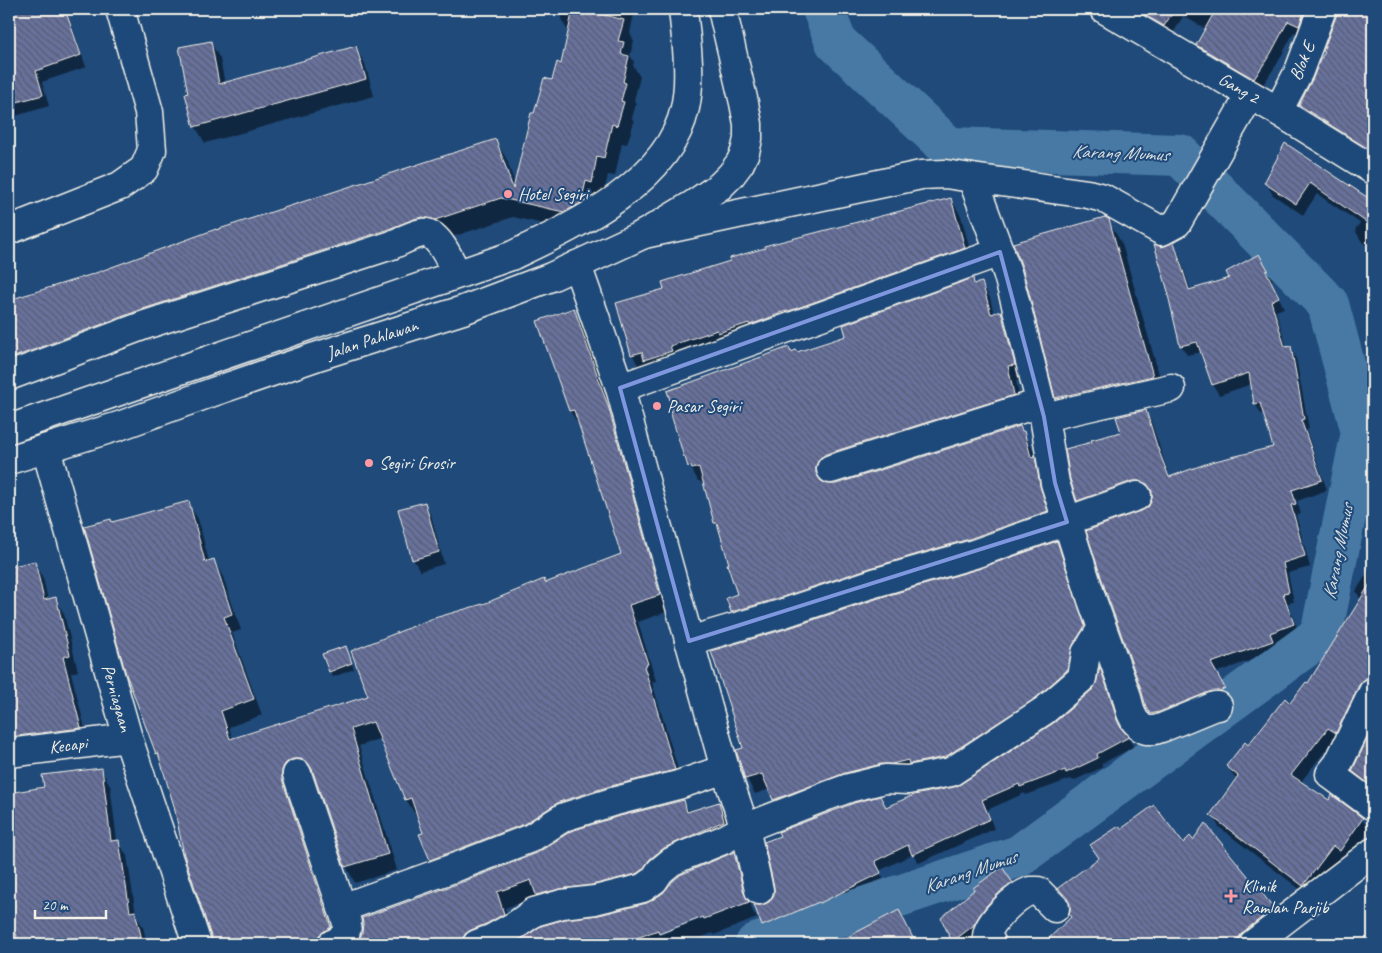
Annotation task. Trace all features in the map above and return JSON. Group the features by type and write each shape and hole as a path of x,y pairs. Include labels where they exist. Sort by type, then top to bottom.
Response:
{"street":[{"path":"9,230 120,186 144,169 152,150 149,112 120,9"},
{"name":"Jalan Pahlawan","path":"9,429 511,256 569,228 595,213 651,170 665,154 678,130 685,108 688,83 683,9"},
{"name":"Jalan Pahlawan","path":"9,460 120,426 316,357 463,310 551,277 644,234 694,204 720,186 740,163 745,152 748,132 744,103 722,9"},
{"name":"Gang 2","path":"1104,9 1245,105 1278,111 1373,170"},
{"name":"Blok E","path":"1278,111 1299,71 1322,9"},
{"path":"644,234 921,175 945,174 1088,194 1103,198 1162,231 1177,223 1245,105"},
{"path":"972,178 1000,252 1015,301 1042,410 1055,483 1131,713 1135,721 1142,728 1155,730 1218,706"},
{"path":"9,376 145,325 424,233 434,236 443,247 458,274"},
{"path":"620,388 1000,252"},
{"path":"577,265 620,388 725,770 745,828 759,890"},
{"path":"831,470 1042,410 1170,388"},
{"name":"Perniagaan","path":"46,449 128,738 197,944"},
{"path":"689,641 784,614 874,583 974,554 1137,496"},
{"path":"477,944 493,938 534,912 562,904 595,900 643,888 654,880 660,871 671,862 683,856 723,840 745,828 849,788 885,779 908,780 951,772 1044,710 1082,678 1086,653 1102,628"},
{"path":"1373,692 1338,764 1330,774 1373,806"},
{"name":"Kecapi","path":"9,753 128,738"},
{"path":"342,908 531,838 564,817 725,770"},
{"path":"297,774 347,923 347,931 339,941 332,944"},
{"path":"1253,944 1373,852"},
{"path":"992,944 987,936 989,927 995,918 1017,899 1030,891 1038,891 1055,908"}],"highlighted area":[{"path":"1000,252 1044,417 1055,483 1067,522 689,641 620,388"}],"building":[{"path":"9,9 65,9 81,55 36,71 43,95 9,104"},
{"path":"573,9 583,9 624,20 618,41 624,42 621,54 629,56 623,82 626,83 621,101 624,102 617,126 612,124 604,158 597,156 592,183 586,181 581,203 564,212 501,198 435,220 423,217 414,219 386,230 140,310 9,359 9,300 90,275 216,229 496,139 513,189 531,113 534,113 544,78 552,80 557,62 561,64"},
{"path":"1134,9 1175,9 1164,26"},
{"path":"1216,9 1305,9 1299,26 1288,21 1271,53 1254,79 1196,45"},
{"path":"1337,9 1373,9 1373,152 1299,105 1325,52 1323,51 1337,14"},
{"path":"211,41 219,84 356,46 366,79 194,127 185,94 188,93 179,47"},
{"path":"1285,143 1373,201 1373,227 1310,183 1296,204 1264,183"},
{"path":"951,198 965,248 779,313 750,325 749,323 718,333 717,330 670,346 672,351 644,360 642,352 631,355 616,303 664,289 662,282 730,261 730,258 765,248 764,246"},
{"path":"1105,217 1109,219 1153,376 1055,398 1022,267 1013,243"},
{"path":"1174,242 1189,290 1229,278 1226,272 1259,254 1279,297 1271,301 1285,347 1291,346 1304,419 1301,420 1322,480 1292,490 1296,504 1291,505 1305,556 1283,563 1289,592 1283,593 1294,624 1270,633 1273,641 1211,663 1225,688 1150,714 1086,531 1143,510 1149,506 1152,491 1147,484 1132,481 1077,501 1070,479 1065,449 1121,432 1116,417 1146,410 1169,477 1211,462 1273,447 1260,403 1254,404 1249,373 1212,385 1197,342 1180,346 1169,295 1154,244 1162,247"},
{"path":"973,278 974,284 982,282 991,314 1001,311 1015,365 1008,366 1014,395 826,454 819,459 816,473 821,481 828,484 836,484 1020,426 1022,431 1024,431 1031,457 1035,456 1040,486 1048,511 969,539 731,612 726,598 737,594 727,564 729,564 717,523 714,523 699,467 692,469 691,466 688,467 684,457 670,411 673,410 667,391 789,347 791,352 796,350 797,352 846,336 843,325"},
{"path":"574,308 609,409 660,595 629,605 648,664 644,666 675,770 607,787 559,802 524,824 430,860 419,834 423,833 411,798 405,800 373,722 351,729 388,854 345,867 312,769 307,762 301,759 292,759 285,764 282,770 282,779 331,927 319,935 317,944 212,944 212,939 184,855 174,806 158,753 156,754 126,674 84,526 111,519 112,522 189,501 205,562 214,559 232,614 224,617 254,699 221,711 230,739 368,696 351,651 431,619 486,603 544,579 545,583 621,554 574,410 569,411 537,321"},
{"path":"425,502 439,552 412,560 398,509"},
{"path":"1057,541 1085,626 1073,645 1067,670 1036,698 945,757 909,764 908,760 892,764 881,764 845,773 773,800 762,774 745,779 736,750 743,748 711,651 978,569"},
{"path":"35,561 44,600 56,597 70,655 63,657 81,728 9,737 9,567"},
{"path":"1373,579 1373,677 1365,679 1359,685 1336,733 1328,728 1291,775 1329,800 1332,795 1363,818 1340,851 1333,846 1303,886 1210,815 1238,776 1226,766 1245,742 1248,745 1285,698 1290,703 1306,682 1308,683"},
{"path":"346,646 352,663 329,672 322,654"},
{"path":"1100,667 1117,720 1129,737 1097,754 1098,758 1066,773 1065,770 1020,787 1019,784 982,800 990,819 912,855 908,845 875,861 881,873 820,903 762,926 754,905 762,905 769,902 774,895 764,842 780,836 778,832 854,803 880,796 886,807 914,795 959,785 1055,722 1093,689"},
{"path":"1373,727 1373,787 1352,771"},
{"path":"102,768 111,841 119,840 130,912 135,911 143,944 18,944 16,933 12,934 9,913 9,793 44,787 42,775"},
{"path":"684,800 687,812 719,802 724,821 664,848 636,874 592,885 560,889 536,895 531,880 497,892 504,914 471,930 465,934 462,940 450,944 357,944 362,933 362,918 537,853 571,831 616,817"},
{"path":"1154,805 1183,843 1190,836 1193,840 1205,823 1274,908 1243,932 1232,944 1043,944 1071,917 1069,914 1070,904 1058,888 1099,858 1090,845 1119,826 1121,829"},
{"path":"734,852 744,893 749,902 659,934 658,930 621,944 514,944 541,926 565,919 599,915 647,903 663,893 680,875"},
{"path":"1002,867 1013,883 1000,892 986,906 973,926 952,942 941,918 974,890 973,888"},
{"path":"899,910 916,944 834,944"}],"waterway":[{"name":"Karang Mumus","path":"756,944 1019,856 1321,635 1362,432 1328,304 1180,155 949,148 836,42 823,9"}],"place":[{"name":"Hotel Segiri","path":"508,194"},
{"name":"Pasar Segiri","path":"657,406"},
{"name":"Segiri Grosir","path":"369,463"},
{"name":"Klinik Ramlan Parjib","path":"1231,896"}]}
